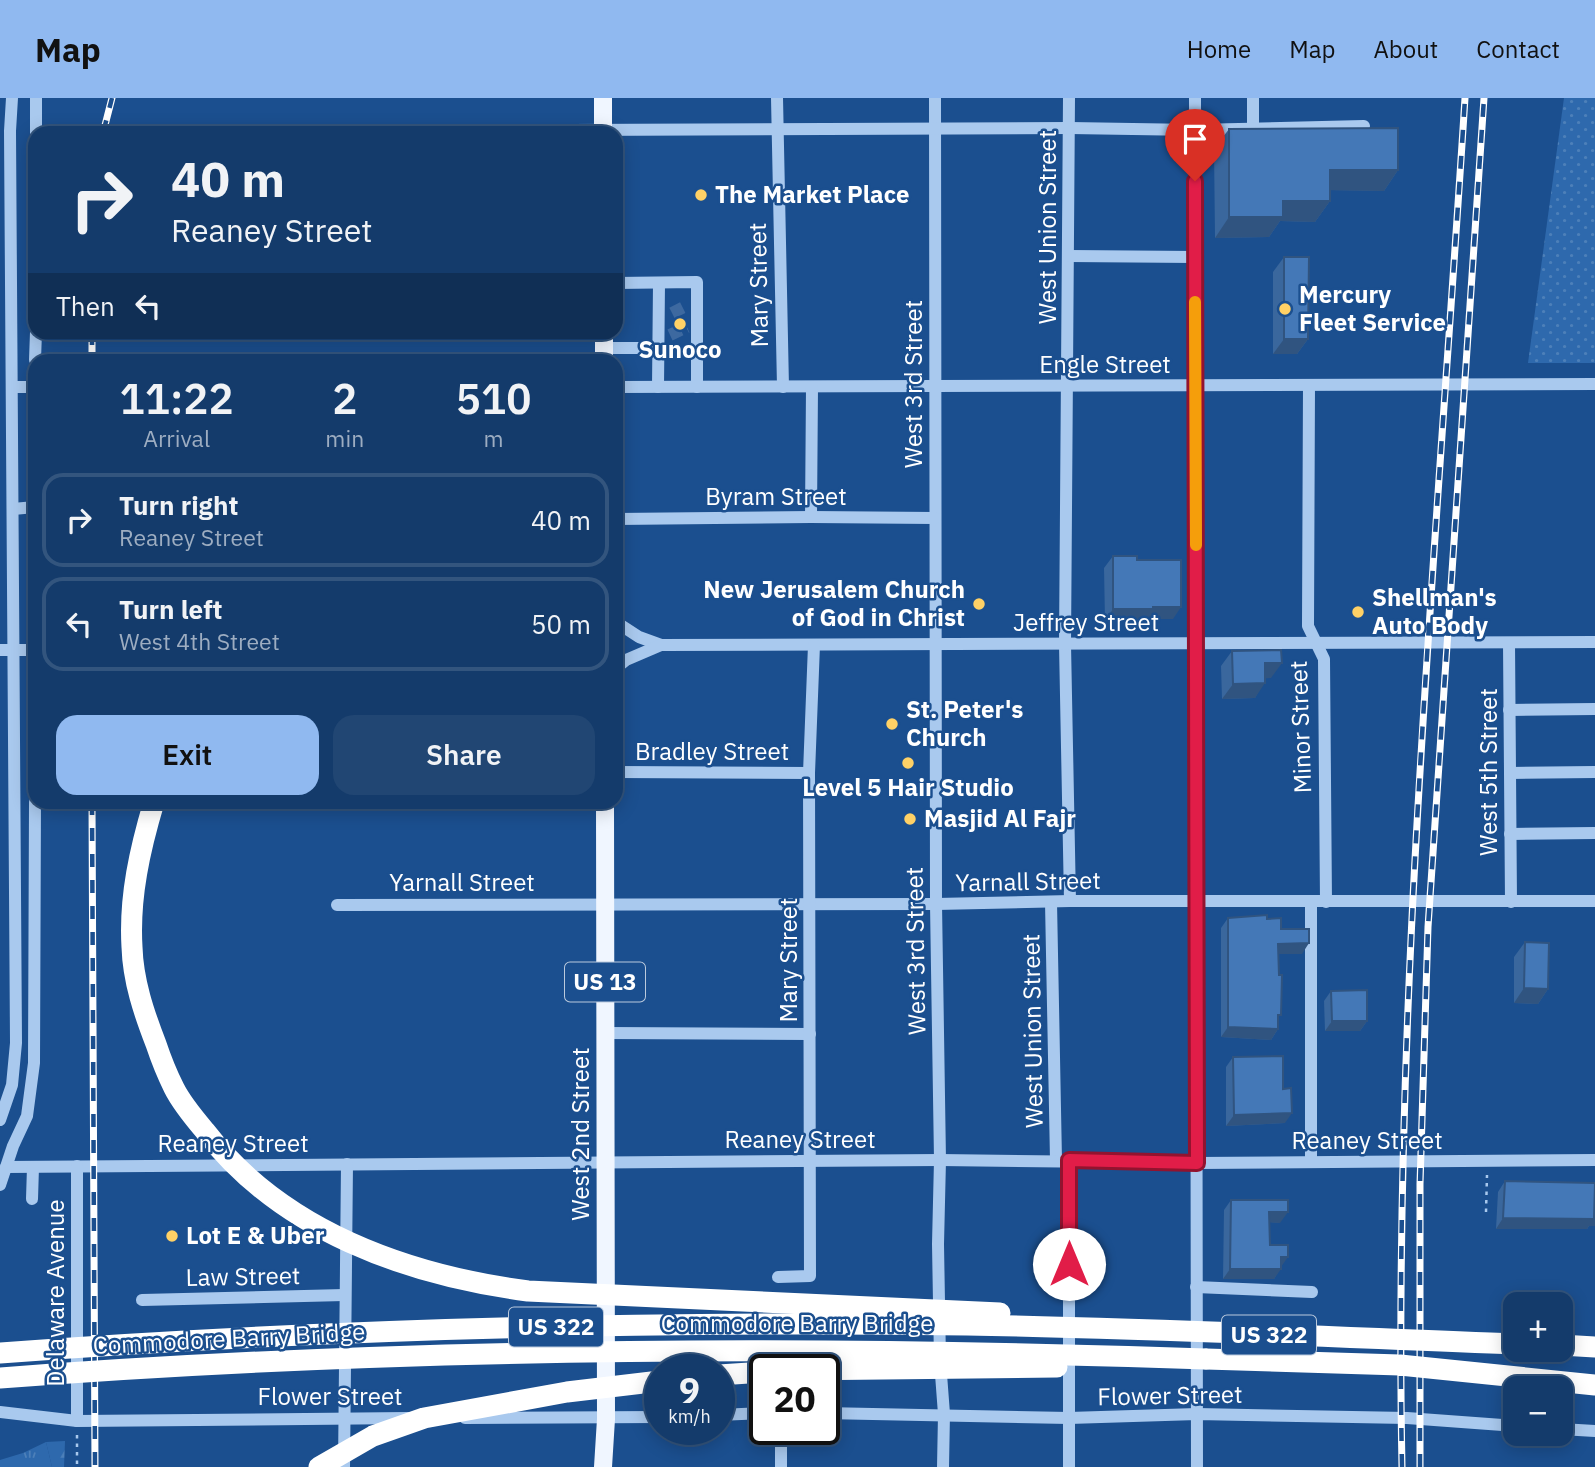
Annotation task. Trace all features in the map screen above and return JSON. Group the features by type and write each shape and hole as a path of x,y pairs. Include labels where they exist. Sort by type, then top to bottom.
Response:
{"highway":[{"path":"152,809 137,867 132,948 138,991 165,1068 175,1091 219,1149 251,1181 324,1231 376,1254 433,1274 528,1291 987,1311 1113,1329"},
{"name":"Commodore Barry Bridge","path":"0,1353 183,1340 514,1328 797,1324 1113,1329 1503,1341"},
{"path":"1573,1339 1595,1338"},
{"path":"1573,1346 1595,1347"},
{"name":"Commodore Barry Bridge","path":"0,1378 271,1362 648,1351 983,1351 1595,1373"},
{"path":"840,1370 1073,1367 1206,1359"},
{"path":"1399,1365 1595,1385"},
{"path":"319,1467 373,1436 424,1418 567,1392 644,1383"}],"main road":[{"path":"603,98 603,126"},
{"name":"West 2nd Street","path":"603,1467 606,1419 605,809"}],"street":[{"path":"0,1120 12,1085 16,1043 15,907 7,650 13,509 12,98"},
{"path":"35,126 36,98"},
{"name":"Mary Street","path":"777,98 783,387"},
{"name":"West 3rd Street","path":"935,98 936,904 943,1467"},
{"name":"West Union Street","path":"1069,98 1065,644 1070,901"},
{"path":"1195,98 1197,1467"},
{"path":"1253,98 1253,129"},
{"path":"623,132 776,128 1195,130 1364,126"},
{"path":"10,131 28,132"},
{"path":"1069,256 1195,257"},
{"path":"623,283 697,282 692,303 697,387"},
{"path":"658,387 662,341 658,320 659,283"},
{"path":"658,320 672,313"},
{"path":"604,347 662,341"},
{"name":"Engle Street","path":"623,387 1595,384"},
{"name":"Minor Street","path":"1309,385 1308,626 1324,659 1326,902"},
{"path":"12,387 28,387"},
{"path":"811,517 812,387"},
{"path":"13,509 28,508"},
{"name":"Byram Street","path":"623,519 935,518"},
{"path":"623,627 639,637 661,645"},
{"name":"Jeffrey Street","path":"661,645 1595,642"},
{"name":"West 5th Street","path":"1509,643 1511,902"},
{"path":"623,662 661,645"},
{"name":"Mary Street","path":"778,1277 810,1276 809,773 814,645"},
{"path":"7,650 28,650"},
{"path":"1509,709 1595,709"},
{"name":"Bradley Street","path":"623,772 809,773"},
{"path":"1510,773 1595,772"},
{"path":"0,1185 13,1146 27,1116 34,1063 35,809"},
{"path":"1510,834 1595,834"},
{"name":"Yarnall Street","path":"337,905 1595,901"},
{"name":"West Union Street","path":"1051,902 1063,1160 1069,1467"},
{"path":"1311,902 1311,1162"},
{"path":"15,907 35,906"},
{"path":"605,1033 810,1034"},
{"path":"0,1142 13,1146"},
{"name":"Reaney Street","path":"6,1167 940,1160 1197,1163 1595,1160"},
{"path":"344,1467 347,1164"},
{"name":"Delaware Avenue","path":"77,1166 77,1421"},
{"path":"32,1199 33,1167"},
{"path":"1196,1287 1312,1292"},
{"name":"Law Street","path":"142,1300 344,1295"},
{"name":"Flower Street","path":"0,1412 77,1421 644,1418"},
{"name":"Flower Street","path":"840,1413 1069,1418 1197,1414 1407,1418 1503,1425"},
{"path":"1573,1430 1595,1431"},
{"path":"781,1445 781,1467"}],"path":[{"path":"1486,1212 1487,1161"},
{"path":"77,1421 77,1467"}],"green space":[{"path":"1564,98 1595,98 1595,363 1528,363"},
{"path":"65,1441 64,1467 52,1467 46,1442"},
{"path":"46,1442 52,1467 0,1467 0,1460"}],"building":[{"path":"1398,128 1398,170 1330,170 1330,201 1283,201 1283,217 1229,217 1229,129"},
{"path":"1284,257 1309,257 1308,339 1284,339"},
{"path":"1113,556 1137,556 1137,560 1181,560 1181,607 1113,609"},
{"path":"1281,650 1282,663 1265,663 1265,683 1233,684 1232,651"},
{"path":"1267,915 1267,919 1281,918 1281,929 1309,929 1309,943 1278,944 1279,975 1282,975 1278,1029 1228,1027 1228,918"},
{"path":"1525,942 1549,943 1548,989 1524,988"},
{"path":"1367,990 1367,1021 1332,1021 1331,991"},
{"path":"1283,1056 1283,1089 1291,1088 1292,1113 1234,1115 1233,1057"},
{"path":"1505,1181 1595,1183 1594,1219 1503,1218"},
{"path":"1231,1200 1288,1200 1288,1212 1269,1212 1270,1245 1288,1245 1288,1257 1281,1257 1281,1269 1230,1269"}],"tunnel":[{"path":"672,313 686,306"},
{"path":"670,335 687,327"}],"railway":[{"path":"105,126 112,98"},
{"path":"1402,1467 1401,1296 1410,953 1465,98"},
{"path":"1420,1467 1420,1184 1428,927 1484,98"},
{"path":"92,340 92,354"},
{"path":"92,809 95,1467"}],"slow traffic":[{"path":"1195,302 1196,545"}],"place":[{"name":"The Market Place","path":"701,195"},
{"name":"Mercury Fleet Service","path":"1285,309"},
{"name":"Sunoco","path":"680,324"},
{"name":"New Jerusalem Church of God in Christ","path":"979,604"},
{"name":"Shellman's Auto Body","path":"1358,612"},
{"name":"St. Peter's Church","path":"892,724"},
{"name":"Level 5 Hair Studio","path":"908,763"},
{"name":"Masjid Al Fajr","path":"910,819"},
{"name":"Lot E & Uber","path":"172,1236"}],"route":[{"path":"1069,1264 1069,1160 1197,1163 1195,181"}]}
